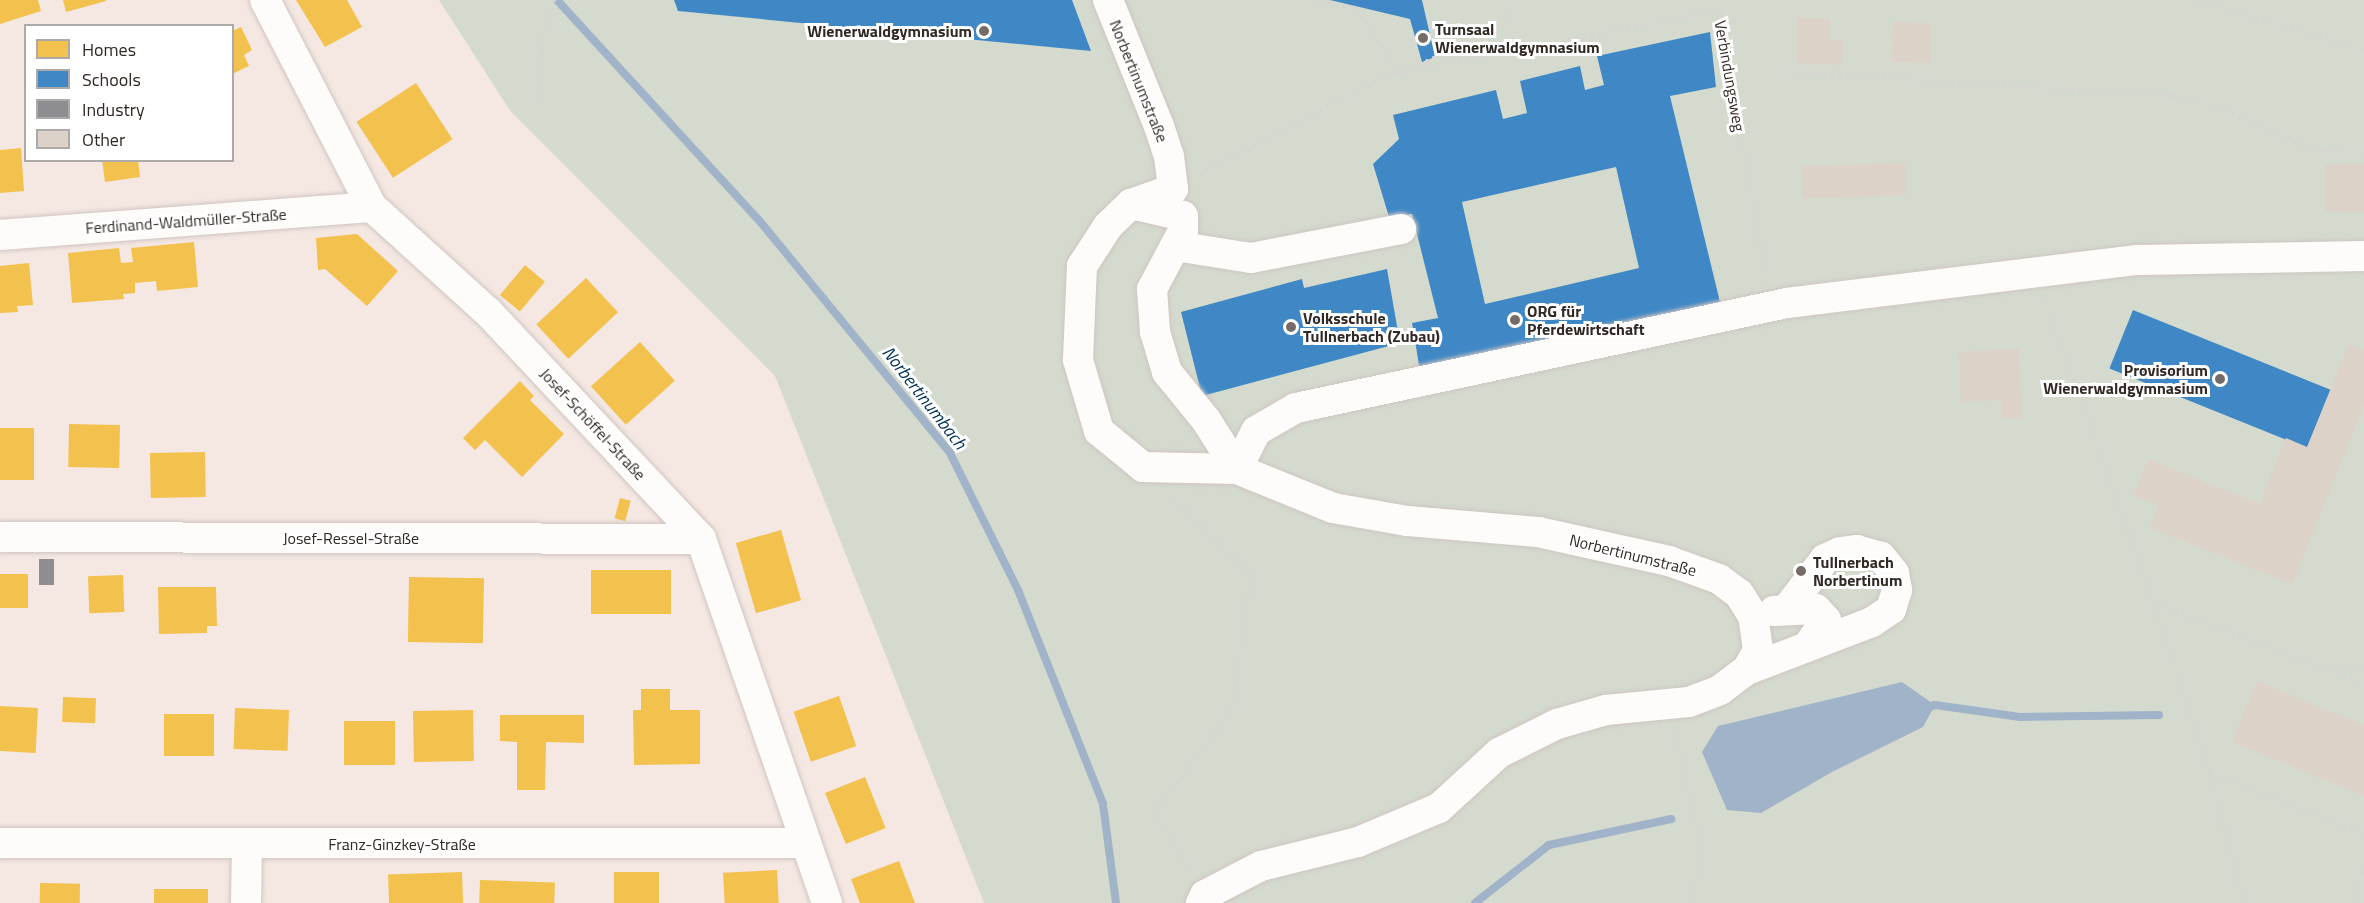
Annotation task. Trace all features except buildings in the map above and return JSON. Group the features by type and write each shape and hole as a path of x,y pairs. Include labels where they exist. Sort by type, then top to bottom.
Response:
{"street":[{"name":"Josef-Schöffel-Straße","path":"266,0 372,207 488,312 701,539 827,903"},
{"name":"Norbertinumstraße","path":"1108,0 1159,126 1169,156 1178,202"},
{"path":"1143,467 1099,431 1078,360 1082,266 1108,226 1131,204 1178,202 1183,231 1152,290 1155,332 1167,372 1206,420 1237,469"},
{"name":"Ferdinand-Waldmüller-Straße","path":"0,235 372,207"},
{"path":"1175,246 1251,258 1401,229"},
{"path":"1237,469 1256,431 1296,408 1787,303 2139,260 2364,256"},
{"name":"Norbertinumstraße","path":"1143,467 1237,469 1333,508 1407,521 1539,532 1669,561 1719,579 1740,594 1753,616 1758,650 1747,670"},
{"name":"Josef-Ressel-Straße","path":"0,537 701,539"},
{"path":"1203,899 1261,866 1359,842 1439,808 1499,753 1557,724 1606,710 1689,702 1720,690 1747,670 1808,646 1851,633 1891,609 1897,590 1894,573 1881,557 1857,550 1840,552 1825,559 1787,609"},
{"path":"1753,616 1787,609 1816,609 1826,620 1808,646"},
{"name":"Franz-Ginzkey-Straße","path":"0,843 805,843"},
{"path":"246,903 247,844"}],"path":[{"path":"539,103 543,38 554,0"},
{"path":"1313,0 1357,9 1399,73"},
{"path":"1178,202 1373,82 1399,73 1501,27 1515,0"},
{"path":"2197,0 2364,50"},
{"name":"Verbindungsweg","path":"1399,73 1719,11 1767,285"},
{"path":"1786,72 2173,96 2217,107 2294,142 2326,151 2364,152"},
{"path":"2034,273 2154,603 2210,773 2244,903"},
{"path":"1143,467 1251,576 1232,710 1155,812 1203,899"},
{"path":"2154,603 2364,684"},
{"path":"2335,672 2364,666"},
{"path":"1682,728 1674,735 1704,858 1689,903"},
{"path":"2210,773 2364,834"},
{"path":"2355,903 2364,866"}],"shaded area":[{"path":"439,0 2364,0 2364,903 984,903 775,376 511,112"}],"water":[{"path":"1902,682 1935,705 1923,727 1832,772 1761,813 1727,810 1702,752 1718,726"}],"waterway":[{"name":"Norbertinumbach","path":"557,0 758,219 950,453 1018,590 1103,804 1116,903"},
{"path":"1927,708 1935,705 2020,717 2159,715"},
{"path":"1475,903 1549,845 1671,819"}],"place":[{"name":"Wienerwaldgymnasium","path":"984,31"},
{"name":"Turnsaal Wienerwaldgymnasium","path":"1423,38"},
{"name":"ORG für Pferdewirtschaft","path":"1515,320"},
{"name":"Volksschule Tullnerbach (Zubau)","path":"1291,327"},
{"name":"Provisorium Wienerwaldgymnasium","path":"2220,379"},
{"name":"Tullnerbach Norbertinum","path":"1801,571"}]}
